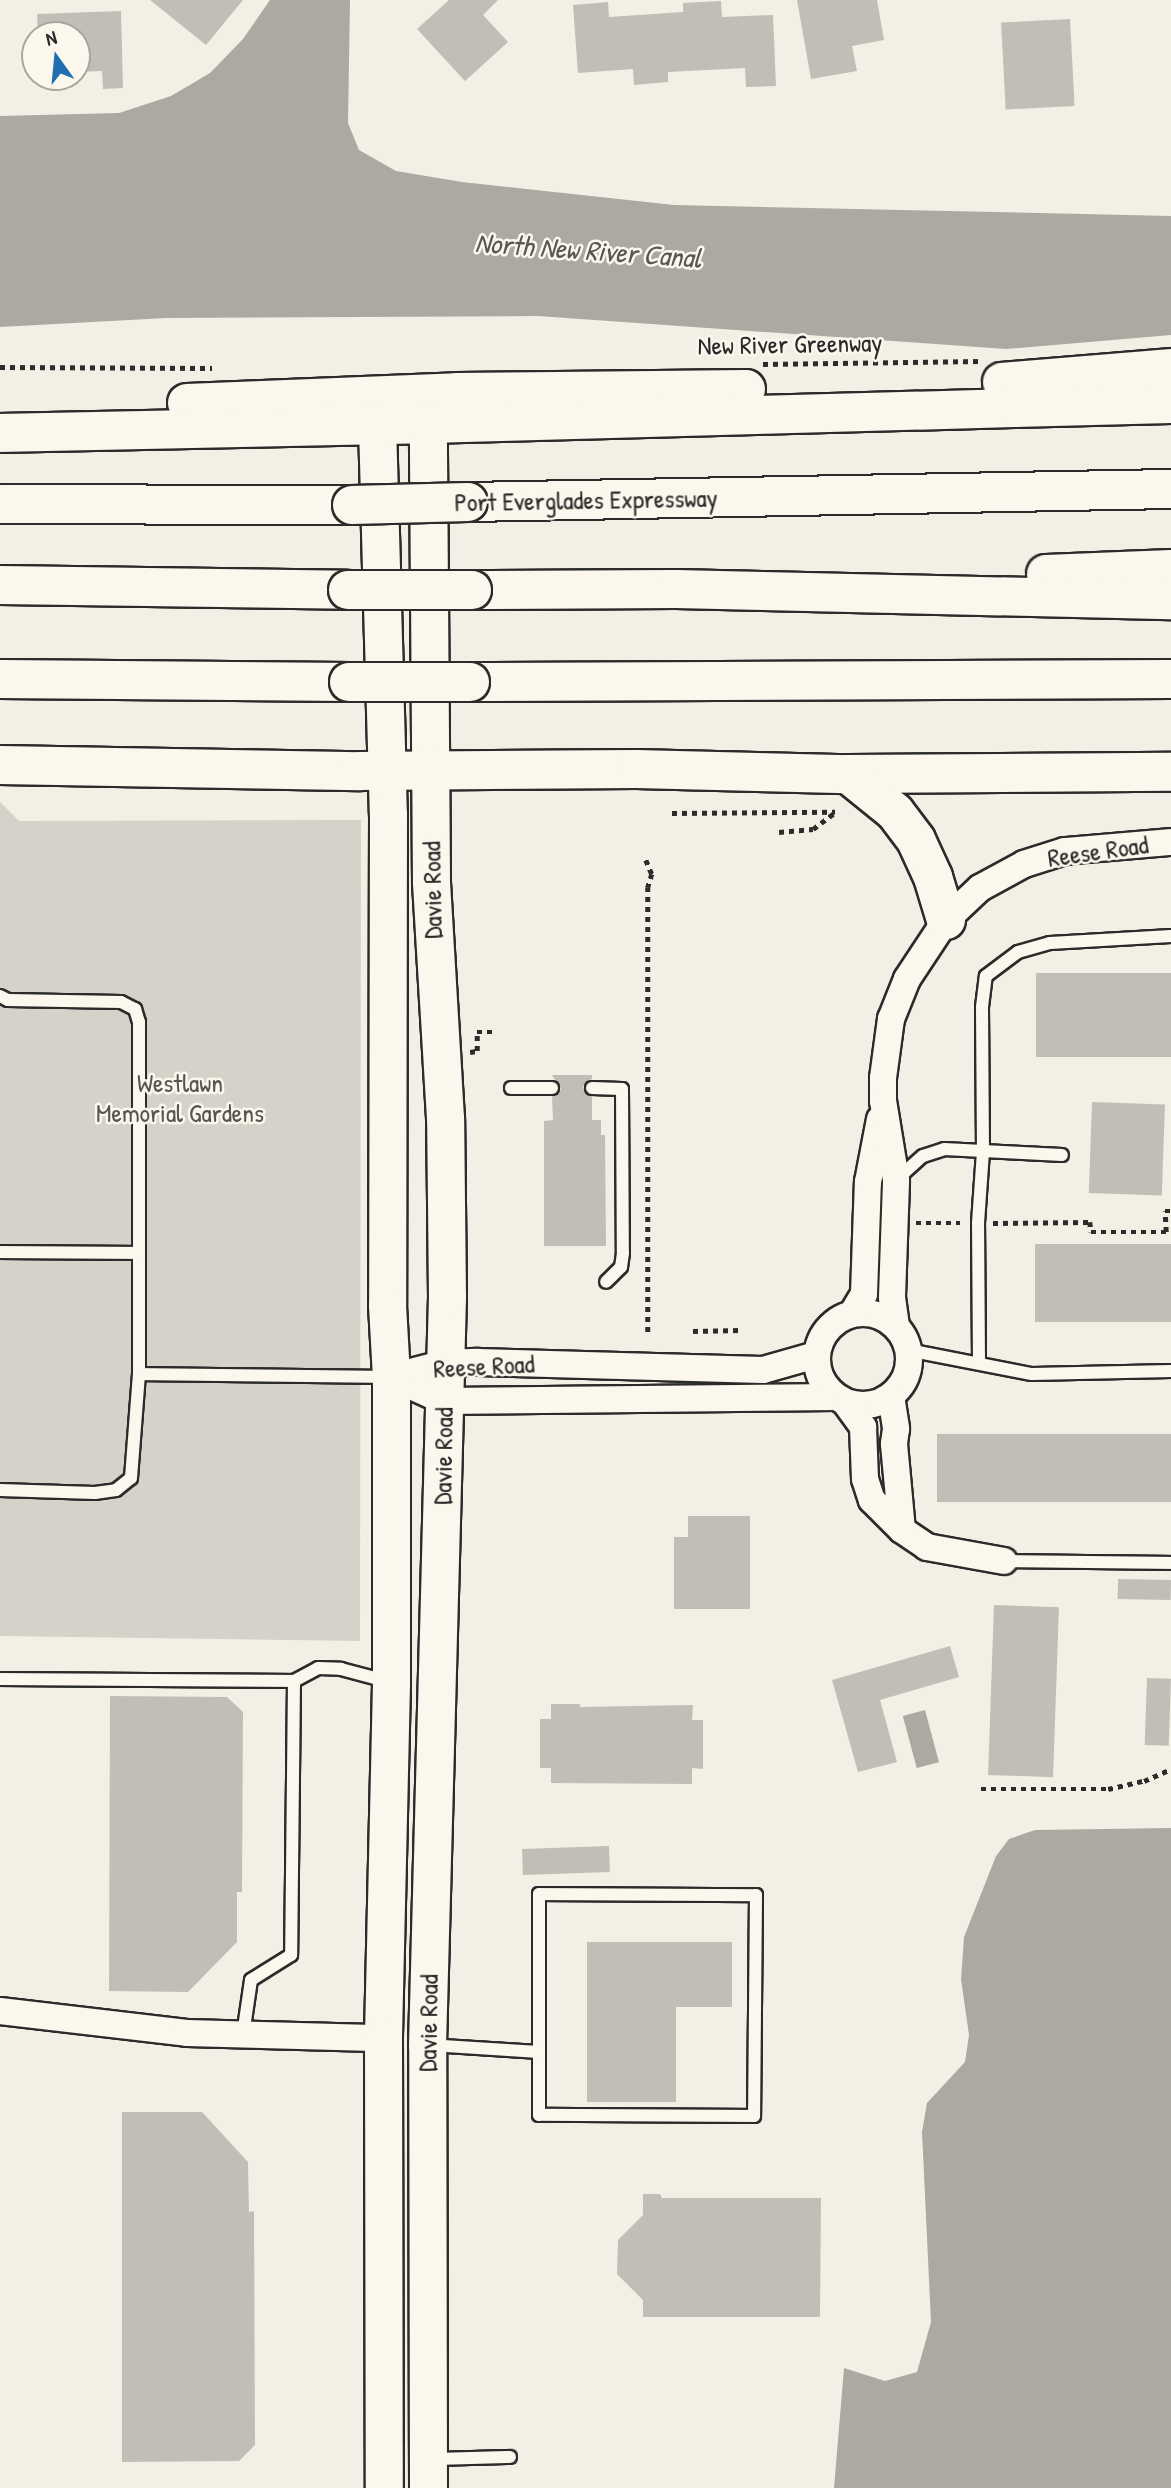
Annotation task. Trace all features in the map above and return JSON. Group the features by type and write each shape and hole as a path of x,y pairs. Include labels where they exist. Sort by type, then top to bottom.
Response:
{"main road":[{"path":"0,411 457,392 869,388 1010,381 1171,368"},
{"path":"1014,408 1171,389"},
{"path":"0,433 1171,404"},
{"name":"Davie Road","path":"428,424 432,938 445,1118 445,1363 427,2045 428,2474"},
{"name":"Davie Road","path":"377,425 388,814 387,1305 391,1377 391,1683 383,2038 384,2488"},
{"name":"Port Everglades Expressway","path":"0,505 352,505 1171,489"},
{"path":"676,589 1171,569"},
{"path":"0,585 348,590 676,589 1171,600"},
{"path":"0,679 349,682 1171,679"},
{"path":"0,765 346,771 430,768 848,774 1171,772"},
{"path":"848,774 895,812 916,839 933,877 946,920"}],"street":[{"name":"Reese Road","path":"852,1314 864,1294 868,1182 883,1101 891,1019 907,979 946,920 980,888 1024,864 1065,851 1171,842"},
{"name":"Reese Road","path":"883,1101 896,1180 892,1297 896,1326"},
{"path":"840,1399 869,1405 891,1396 906,1375 908,1350 896,1326 876,1314 852,1314 838,1319 827,1329 816,1355 820,1378 863,1427 865,1479 873,1500 902,1530 927,1548 1004,1561"},
{"name":"Reese Road","path":"391,1377 445,1363 559,1362 763,1370 816,1355"},
{"name":"Reese Road","path":"391,1377 444,1401 840,1399"},
{"path":"891,1396 897,1429 894,1444 902,1530"},
{"path":"0,2010 187,2032 383,2038"}],"lane":[{"path":"979,1362 978,1223 982,1151 982,1007 986,976 1018,952 1049,943 1171,936"},
{"path":"0,996 8,1000 121,1002 135,1009 138,1022 139,1253 139,1374 131,1478 116,1490 95,1493 0,1490"},
{"path":"511,1088 552,1088"},
{"path":"592,1088 622,1089 623,1253 621,1267 606,1282"},
{"path":"896,1180 923,1156 944,1149 1062,1154"},
{"path":"0,1252 139,1253"},
{"path":"908,1350 1032,1374 1171,1371"},
{"path":"139,1374 360,1374 391,1377"},
{"path":"1004,1561 1171,1563"},
{"path":"0,1679 294,1681 318,1668 341,1669 391,1683"},
{"path":"243,2035 251,1980 291,1955 294,1681"},
{"path":"539,1894 756,1895 754,2116 539,2115 537,2052 539,1894"},
{"path":"427,2045 537,2052"},
{"path":"428,2474 510,2457"}],"path":[{"name":"New River Greenway","path":"758,364 991,360"},
{"path":"0,368 218,368"},
{"path":"672,813 835,812 813,829 779,832"},
{"path":"646,860 652,874 648,887 648,1336"},
{"path":"895,1224 1090,1222 1091,1233 1166,1231 1166,1211 1171,1211"},
{"path":"693,1331 741,1330"},
{"path":"981,1789 1108,1789 1144,1781 1171,1769"}],"green space":[{"name":"Westlawn Memorial Gardens","path":"0,802 19,821 361,820 360,1641 0,1636"}],"water":[{"name":"North New River Canal","path":"270,0 350,0 348,123 359,150 396,171 462,182 674,205 1171,216 1171,335 1006,349 538,316 166,318 0,327 0,116 119,113 171,96 210,73 243,39"},
{"path":"925,1710 939,1762 917,1768 903,1716"},
{"path":"1171,1828 1171,2488 834,2488 844,2368 885,2381 917,2372 931,2322 922,2132 927,2103 965,2062 969,2035 961,1979 964,1937 996,1856 1009,1839 1035,1830"}],"building":[{"path":"150,0 243,0 206,45"},
{"path":"449,0 498,0 483,15 508,42 465,81 417,29"},
{"path":"797,0 877,0 884,40 852,46 857,71 811,79"},
{"path":"721,1 722,17 773,15 776,86 746,87 745,68 668,72 668,82 634,85 633,69 578,73 573,5 608,2 609,17 683,12 683,3"},
{"path":"121,11 123,88 103,89 102,71 91,71 91,21 37,21 37,14"},
{"path":"1070,19 1075,106 1006,109 1001,23"},
{"path":"1036,973 1171,973 1171,1057 1036,1057"},
{"path":"552,1075 592,1075 592,1079 585,1083 583,1088 592,1097 592,1120 601,1120 601,1135 605,1135 606,1246 544,1246 544,1121 553,1120 552,1097 561,1089"},
{"path":"1092,1102 1165,1105 1162,1195 1089,1193"},
{"path":"1035,1244 1171,1244 1171,1322 1035,1322"},
{"path":"937,1434 1171,1434 1171,1502 937,1502"},
{"path":"688,1516 750,1516 750,1609 674,1609 674,1537 688,1537"},
{"path":"1118,1579 1171,1580 1171,1600 1118,1599"},
{"path":"994,1605 1059,1607 1053,1777 988,1775"},
{"path":"950,1646 959,1677 880,1700 897,1762 858,1772 832,1680"},
{"path":"1147,1678 1171,1679 1169,1746 1145,1745"},
{"path":"110,1696 227,1697 243,1712 242,1892 237,1892 237,1942 188,1992 109,1991"},
{"path":"551,1704 580,1704 580,1707 693,1705 692,1720 703,1720 703,1769 692,1768 692,1784 551,1783 551,1768 540,1768 540,1719 551,1719"},
{"path":"609,1846 610,1872 523,1875 522,1849"},
{"path":"587,1942 732,1942 732,2007 676,2007 676,2102 587,2102"},
{"path":"122,2112 202,2112 248,2162 249,2212 254,2211 255,2445 239,2461 122,2462"},
{"path":"643,2194 660,2194 662,2198 821,2198 820,2317 643,2317 643,2300 617,2274 618,2240 643,2215"}]}
